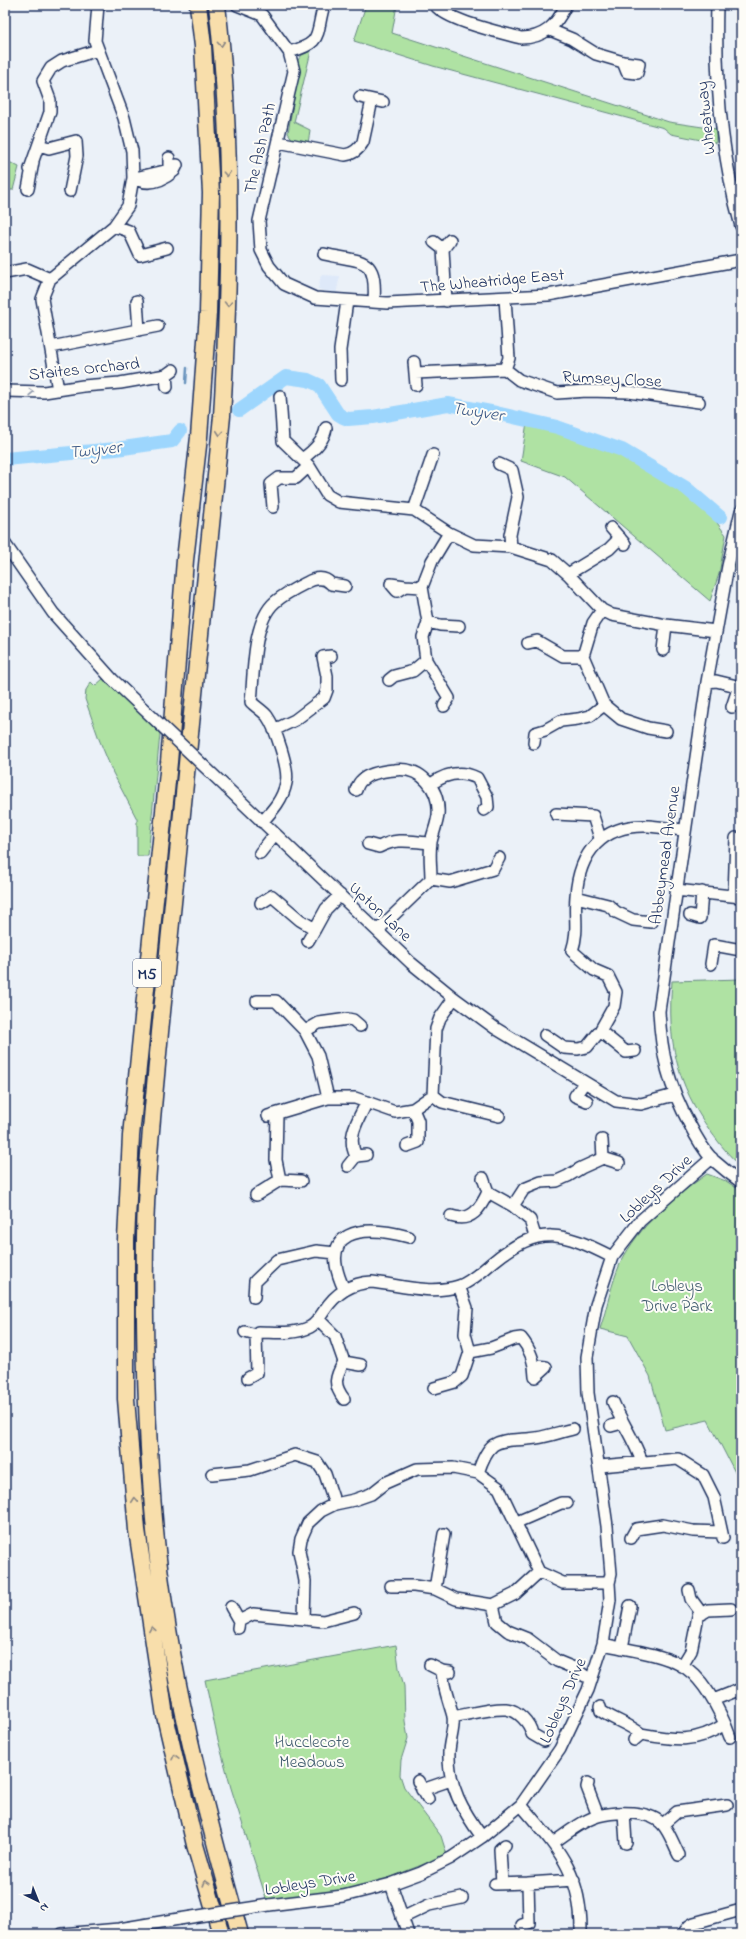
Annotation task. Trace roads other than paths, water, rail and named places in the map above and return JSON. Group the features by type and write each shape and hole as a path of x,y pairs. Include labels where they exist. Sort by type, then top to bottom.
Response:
{"highway":[{"name":"M5","path":"198,5 204,46 210,193 208,313 199,437 184,560 168,762 131,1136 126,1240 126,1399 137,1530 165,1716 195,1845 221,1934"},
{"name":"M5","path":"216,5 222,45 228,187 228,314 222,416 160,1032 151,1134 145,1237 147,1397 156,1531 166,1609 182,1710 212,1835 240,1934"}],"street":[{"path":"58,390 42,299 50,278 114,226 128,206 133,178 132,152 124,118 95,41 98,5"},
{"name":"The Ash Path","path":"237,5 262,15 289,52 294,71 259,222 261,250 272,271 284,284 315,298"},
{"path":"289,52 303,49 314,40 318,32 324,5"},
{"path":"435,5 444,13 462,20 520,38 530,38 550,30 558,21 566,5"},
{"name":"Wheatway","path":"717,5 716,43 722,128 733,198 741,226"},
{"path":"550,30 572,39 596,54 623,62"},
{"path":"28,190 32,165 50,112 50,100 43,81 51,68 62,61 98,50"},
{"path":"360,97 383,102"},
{"path":"278,142 345,156 352,154 363,142 372,100"},
{"path":"39,145 49,148 76,141 77,156 70,191"},
{"path":"133,178 169,170 173,162"},
{"path":"114,226 130,231 139,260 167,248"},
{"path":"443,243 446,301"},
{"path":"324,254 334,261 359,260 369,267 373,273 375,283 374,302"},
{"name":"The Wheatridge East","path":"315,298 399,304 548,295 741,260"},
{"path":"5,273 27,269 50,278"},
{"path":"416,385 415,368 505,369 510,358 505,298"},
{"path":"137,301 139,330"},
{"path":"343,373 340,350 347,301"},
{"path":"51,347 158,326"},
{"name":"Rumsey Close","path":"505,369 519,380 557,393 587,391 629,392 699,402"},
{"name":"Staites Orchard","path":"5,391 26,392 58,390 120,383 170,373 167,387"},
{"path":"280,396 283,440 305,463 323,491 330,498 339,502 414,510 450,533 474,545 511,546 552,560 568,574 602,610 612,615 666,625 716,631"},
{"path":"273,507 271,484 279,478 296,478 308,455 325,436 326,428"},
{"path":"414,510 428,460"},
{"path":"499,464 512,470 518,497 510,535 511,546"},
{"name":"Abbeymead Avenue","path":"741,510 707,682 684,830 659,1010 661,1042 674,1095 694,1133 712,1158 741,1182"},
{"path":"568,574 622,542 612,528"},
{"path":"444,706 449,698 426,660 423,637 428,622 422,587 432,561 450,533"},
{"name":"Upton Lane","path":"5,544 52,613 108,675 412,963 454,998 507,1036 616,1101 641,1104 674,1095"},
{"path":"262,822 280,801 287,782 284,765 274,730 267,716 251,702 258,634 264,617 274,603 289,592 311,580 322,578 331,584 345,586"},
{"path":"405,586 422,587"},
{"path":"602,610 592,623 583,656 604,705 622,719 648,728 666,731"},
{"path":"428,622 440,625 459,626"},
{"path":"663,650 666,625"},
{"path":"528,643 537,642 554,653 563,656 583,656"},
{"path":"274,730 295,720 326,700 327,676 324,657"},
{"path":"392,676 413,671 426,660"},
{"path":"707,682 716,681 740,686 730,703"},
{"path":"534,743 535,733 545,730 561,721 590,716 604,705"},
{"path":"356,790 358,778 376,773 404,769 416,772 431,784 438,809 438,818 431,843 431,879 378,930"},
{"path":"431,784 450,774 471,775 477,778 487,797 488,807 484,810"},
{"path":"556,814 593,816 600,838"},
{"path":"545,1035 564,1048 578,1049 587,1047 600,1031 614,1006 616,992 608,976 594,970 572,951 577,937 576,897 579,875 586,857 600,838 622,829 646,826 684,830"},
{"path":"260,853 275,834"},
{"path":"676,890 737,896 736,838"},
{"path":"368,844 380,851 390,841 402,840 431,843"},
{"path":"431,879 450,882 496,873 499,858"},
{"path":"261,903 270,891 300,920 315,929"},
{"path":"690,915 700,918 702,892"},
{"path":"308,941 326,909 340,895"},
{"path":"576,897 608,905 616,912 633,920 651,922"},
{"path":"711,964 714,944 741,950"},
{"path":"257,1001 277,997 305,1031 318,1056 328,1098"},
{"path":"432,1095 436,1029 440,1018 454,998"},
{"path":"305,1031 319,1023 348,1019 360,1026"},
{"path":"600,1031 626,1052 635,1050"},
{"path":"584,1083 570,1098 587,1101"},
{"path":"280,1180 276,1160 272,1115 328,1098 355,1098 395,1112 413,1109 432,1095"},
{"path":"432,1095 442,1102 481,1115 499,1116"},
{"path":"348,1166 361,1155 352,1148 352,1133 366,1102"},
{"path":"413,1109 418,1121 414,1145"},
{"path":"602,1140 603,1158"},
{"path":"513,1206 524,1189 541,1182 557,1181 603,1158 619,1163"},
{"name":"Lobleys Drive","path":"62,1934 119,1930 269,1905 343,1896 391,1884 421,1873 451,1858 482,1837 521,1805 556,1755 572,1728 588,1690 603,1644 610,1600 609,1584 611,1574 600,1466 588,1393 587,1357 596,1305 612,1257 640,1221 712,1158"},
{"path":"483,1178 488,1192 513,1206 530,1220 535,1236"},
{"path":"256,1195 280,1180 301,1181"},
{"path":"455,1217 472,1214 480,1209 488,1192"},
{"path":"344,1289 338,1276 336,1253 340,1242 351,1233 398,1229 409,1237"},
{"path":"245,1332 256,1335 258,1332 297,1332 311,1327 335,1297 344,1289 362,1282 372,1282 433,1291 459,1286 472,1278 505,1252 535,1236 562,1236 586,1244 612,1257"},
{"path":"254,1287 277,1260 316,1251 336,1253"},
{"path":"439,1387 455,1382 462,1376 470,1352 465,1334 467,1308 459,1286"},
{"path":"318,1319 335,1336 344,1362 336,1376 337,1394"},
{"path":"470,1352 491,1348 514,1339 524,1333 535,1372"},
{"path":"256,1335 258,1375"},
{"path":"344,1362 361,1365"},
{"path":"613,1402 622,1423 637,1445 642,1462"},
{"path":"611,1426 622,1423"},
{"path":"478,1473 484,1454 495,1442 515,1438 536,1438 547,1432 573,1429"},
{"path":"212,1473 250,1470 295,1455 316,1462 326,1474 335,1504"},
{"path":"600,1466 678,1459 703,1475 714,1498 722,1535 663,1525 636,1529 631,1538"},
{"path":"304,1619 305,1581 299,1551 301,1539 308,1523 321,1511 335,1504 354,1500 371,1494 385,1483 417,1469 454,1468 478,1473 500,1488 539,1572 563,1583 609,1584"},
{"path":"517,1522 561,1503 567,1503"},
{"path":"435,1589 446,1540"},
{"path":"391,1586 414,1586 435,1589 456,1599 492,1605 515,1594 539,1572"},
{"path":"689,1590 691,1599 702,1614"},
{"path":"492,1605 496,1622 508,1631 528,1639 557,1661 577,1663 585,1676"},
{"path":"622,1648 630,1606"},
{"path":"231,1608 239,1624 253,1614 323,1621 357,1612"},
{"path":"682,1666 690,1651 698,1616 708,1610 734,1610"},
{"path":"603,1644 659,1657 682,1666 702,1684 713,1700 730,1737"},
{"path":"430,1665 446,1671 443,1685 453,1717 449,1753 452,1780 460,1805 482,1837"},
{"path":"713,1700 741,1689"},
{"path":"600,1707 601,1711 608,1716 633,1727 637,1737 676,1740 703,1736 725,1724"},
{"path":"453,1717 508,1709 523,1718 531,1726 528,1735 544,1741"},
{"path":"422,1790 452,1780"},
{"path":"584,1785 598,1816"},
{"path":"521,1805 553,1843 568,1865 574,1880 580,1911 581,1934"},
{"path":"663,1824 677,1812 727,1806"},
{"path":"553,1843 576,1827 598,1816 624,1813 646,1814 663,1824 679,1855"},
{"path":"624,1813 626,1844"},
{"path":"504,1845 500,1849 499,1884 574,1880"},
{"path":"528,1883 529,1924"},
{"path":"391,1884 408,1934"},
{"path":"402,1918 430,1905 462,1898"},
{"path":"683,1934 694,1922 741,1910"}],"waterway":[{"path":"186,383 187,368"},
{"name":"Twyver","path":"239,410 286,377 308,380 319,385 338,414 348,419 373,417 448,404 496,413 557,427 622,450 686,488 720,517"},
{"name":"Twyver","path":"5,459 116,449 172,441 180,431"}],"park label":[{"name":"Lobleys Drive Park","path":"677,1295"},
{"name":"Hucclecote Meadows","path":"312,1751"}]}
